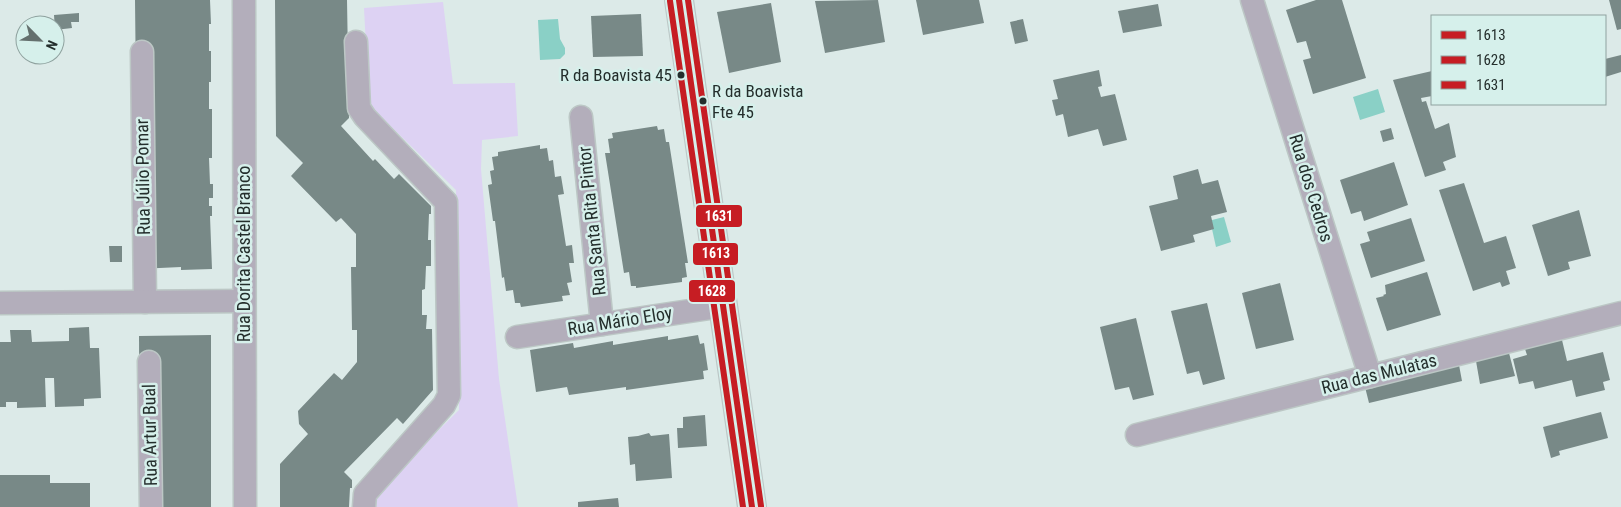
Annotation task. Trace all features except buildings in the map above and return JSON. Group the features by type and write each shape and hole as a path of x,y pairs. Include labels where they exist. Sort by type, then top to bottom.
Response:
{"street":[{"name":"Rua Dorita Castel Branco","path":"244,0 245,507"},
{"path":"679,0 752,507"},
{"name":"Rua dos Cedros","path":"1252,0 1370,376"},
{"path":"356,42 359,108 365,117 446,202 447,231 449,395 444,405 365,494 364,507"},
{"name":"Rua Júlio Pomar","path":"142,52 145,302"},
{"name":"Rua Santa Rita Pintor","path":"582,117 602,324"},
{"path":"0,303 244,301"},
{"name":"Rua Mário Eloy","path":"517,337 723,306"},
{"name":"Rua das Mulatas","path":"1136,434 1621,313"},
{"name":"Rua Artur Bual","path":"149,362 151,507"}],"shaded area":[{"path":"443,2 453,84 515,83 518,136 482,140 481,169 499,379 518,507 372,507 372,496 459,410 456,190 369,105 364,8"},
{"path":"558,19 560,39 565,48 565,54 560,59 540,60 538,20"},
{"path":"1378,89 1385,112 1360,120 1353,97"},
{"path":"1224,217 1231,242 1216,247 1212,220"}],"transit line":[{"name":"1613","path":"679,0 752,507"},
{"name":"1631","path":"688,0 761,506"},
{"name":"1628","path":"670,1 743,507"}],"place":[{"name":"R da Boavista 45","path":"681,75"},
{"name":"R da Boavista Fte 45","path":"703,101"}]}
